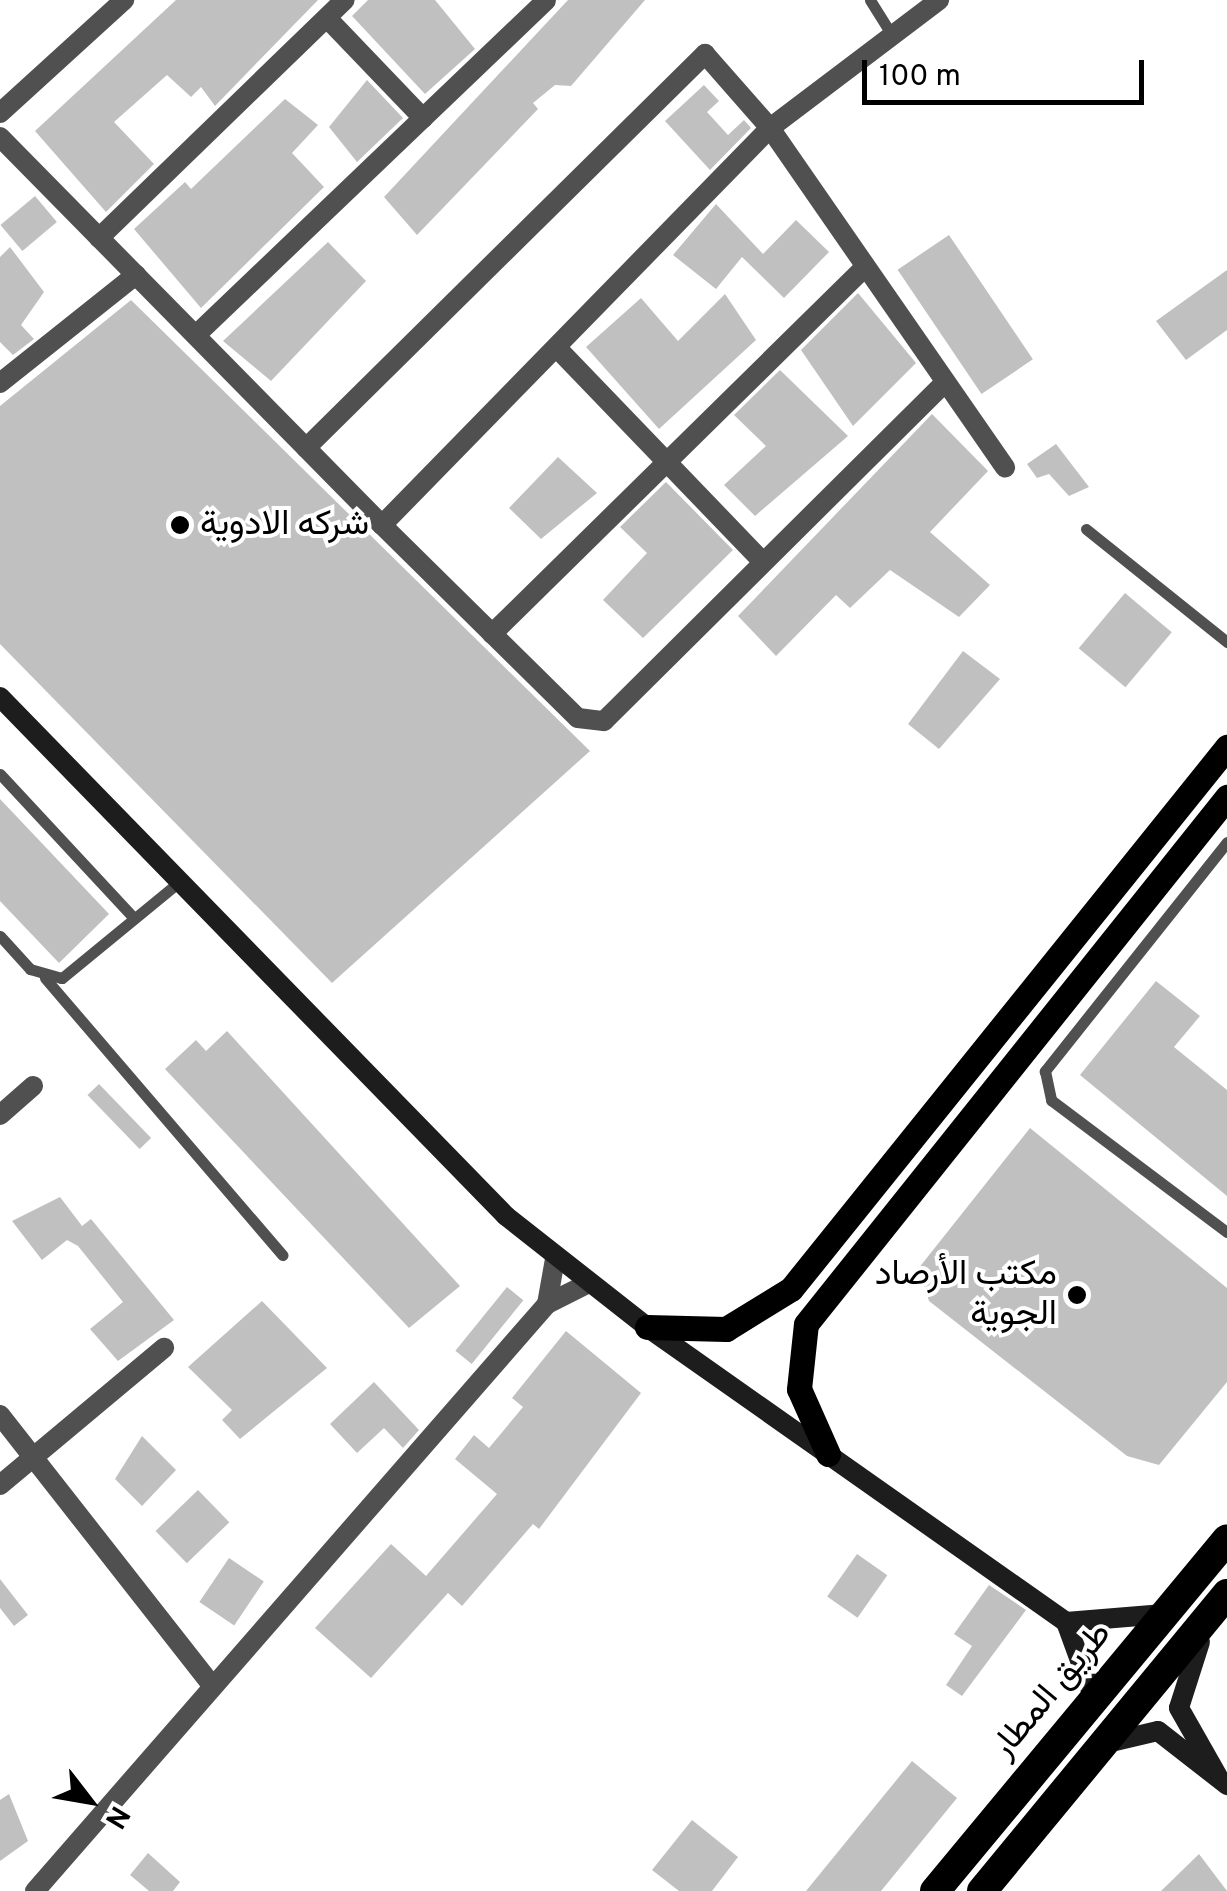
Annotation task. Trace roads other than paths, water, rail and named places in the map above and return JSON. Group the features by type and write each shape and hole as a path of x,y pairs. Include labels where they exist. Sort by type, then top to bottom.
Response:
{"highway":[{"name":"طريق المطار","path":"935,1891 1227,1539"},
{"name":"طريق المطار","path":"982,1891 1226,1596"}],"main road":[{"path":"647,1327 726,1330 791,1289 1227,747"},
{"path":"828,1454 799,1389 806,1324 1227,797"}],"street":[{"path":"98,238 346,0"},
{"path":"196,335 546,0"},
{"path":"382,525 770,128 940,0"},
{"path":"0,112 118,2"},
{"path":"327,18 423,118"},
{"path":"306,448 686,65 704,54 716,59 770,128 1005,468"},
{"path":"0,137 578,718 604,722 760,560 945,382"},
{"path":"492,634 666,456 864,268"},
{"path":"0,383 136,275"},
{"path":"557,348 666,456 760,560"},
{"path":"0,697 555,1259 1066,1622 1094,1698"},
{"path":"0,1115 33,1086"},
{"path":"547,1304 555,1259"},
{"path":"35,1891 211,1684 547,1304 587,1284"},
{"path":"0,1486 164,1348"},
{"path":"0,1415 211,1684"},
{"path":"1222,1780 1187,1732 1179,1694 1226,1596"},
{"path":"1066,1622 1164,1614"},
{"path":"1102,1746 1158,1731 1222,1780"}],"lane":[{"path":"870,0 891,34"},
{"path":"1086,528 1227,642"},
{"path":"0,774 134,918"},
{"path":"1227,842 1046,1071 1052,1100 1227,1232"},
{"path":"45,978 62,978 179,882"},
{"path":"0,936 45,978 282,1255"}],"place":[{"name":"شركه الادوية","path":"180,525"},
{"name":"مكتب الأرصاد الجوية","path":"1077,1295"}]}
